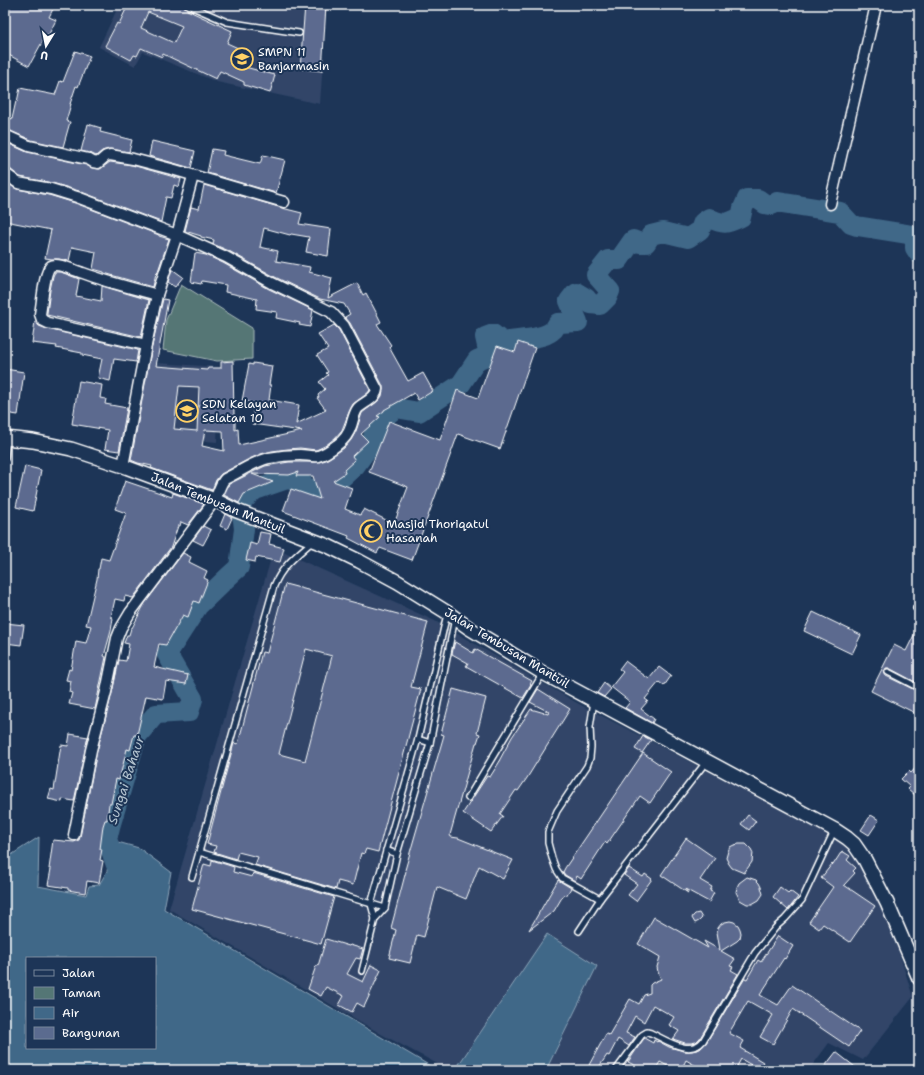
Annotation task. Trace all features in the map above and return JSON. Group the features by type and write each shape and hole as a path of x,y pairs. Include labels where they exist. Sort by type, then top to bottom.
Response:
{"street":[{"path":"830,204 876,5"},
{"path":"5,135 29,146 88,159 93,162 98,163 106,156 115,156 154,165 284,202"},
{"path":"5,174 10,176 18,183 51,189 77,197 177,235 226,257 272,283 332,312 344,326 377,389 373,397 357,409 345,438 338,445 327,452 318,456 282,456 261,460 222,481 215,500 130,613 117,638 106,692 91,750 74,835"},
{"path":"123,466 157,295 177,235 193,176"},
{"path":"146,345 48,323 42,320 40,314 46,274 49,267 62,266 90,276 157,295"},
{"name":"Jalan Tembusan Mantuil","path":"6,438 33,441 71,449 123,466 215,500 359,561 398,582 469,628 543,673 835,830 854,844 865,860 887,903 919,978"}],"lane":[{"path":"188,5 227,22 299,32"},
{"path":"5,458 6,438"},
{"path":"192,877 274,586 278,576 288,563 313,541"},
{"path":"375,919 371,904 451,616"},
{"path":"362,971 375,919 385,908 397,854 430,743 451,616"},
{"path":"888,672 919,688"},
{"path":"468,798 543,673"},
{"path":"594,700 590,727 590,758 557,810 548,832 548,843 556,869 562,878 600,899"},
{"path":"418,739 430,743"},
{"path":"579,931 600,899 707,761"},
{"path":"616,1070 644,1033 651,1033 683,1048 692,1048 700,1045 756,953 776,927 802,900 835,830"},
{"path":"386,850 397,854"},
{"path":"199,852 385,908"}],"shaded area":[{"name":"SMPN 11 Banjarmasin","path":"119,5 327,5 320,104 217,82 143,52 135,66 99,47"},
{"name":"SDN Kelayan Selatan 10","path":"156,363 220,367 217,442 156,437"},
{"path":"274,548 435,621 579,704 839,839 849,846 870,879 892,930 913,997 863,1060 829,1043 809,1070 449,1070 381,1034 169,909"}],"green space":[{"path":"181,284 252,328 252,359 217,361 163,350 166,320"}],"water":[{"path":"39,837 38,886 86,895 89,886 99,885 107,871 109,861 105,858 107,839 139,848 171,872 164,909 437,1070 5,1070 5,859"},
{"path":"547,934 597,966 546,1070 455,1070"}],"building":[{"path":"5,5 55,5 49,17 56,20 29,66 5,53"},
{"path":"128,5 182,5 187,10 232,31 227,43 251,54 245,67 275,75 270,93 244,85 244,82 220,71 216,79 163,54 162,57 141,48 137,56 134,55 131,60 105,46 117,23 119,24","holes":["148,12 182,26 174,43 141,28"]},
{"path":"305,5 326,5 322,71 300,69"},
{"path":"75,51 90,56 78,87 76,86 70,104 66,121 70,122 63,147 31,140 5,129 5,116 12,119 20,88 55,95 60,81 63,82"},
{"path":"88,124 101,128 100,132 132,140 129,152 109,149 102,151 96,156 81,151"},
{"path":"152,141 195,151 191,168 149,156"},
{"path":"5,142 27,152 86,165 92,168 100,169 110,162 132,165 181,179 179,187 174,185 171,198 166,197 161,222 79,191 52,183 20,177 10,169 5,168"},
{"path":"212,149 224,151 223,155 260,164 263,155 285,160 276,193 207,173"},
{"path":"5,181 17,189 49,195 75,203 169,239 157,274 156,273 153,287 93,269 96,252 72,247 69,261 45,258 51,230 5,221"},
{"path":"204,185 302,213 299,224 331,229 328,256 306,252 309,237 290,235 264,228 260,247 278,251 276,261 310,267 309,272 332,278 328,298 357,283 363,295 366,293 376,312 381,322 377,324 391,345 389,347 408,381 423,373 433,391 418,400 414,393 384,410 377,416 380,417 361,434 368,441 352,456 355,460 344,470 345,473 333,481 352,488 345,509 360,515 364,509 394,524 408,487 369,472 389,421 440,440 457,390 478,398 497,346 515,352 518,342 535,348 500,449 458,434 412,560 380,548 377,553 348,538 349,536 283,511 291,489 320,499 313,476 296,476 298,472 289,475 252,474 273,482 244,494 239,503 224,495 229,484 265,466 289,462 319,462 334,455 344,448 351,440 356,431 362,413 379,400 382,396 383,386 350,323 345,317 350,314 344,304 320,299 213,244 214,240 185,231 191,207 199,209"},
{"path":"195,253 206,255 223,263 269,289 313,310 310,327 299,325 300,323 276,318 277,312 256,309 257,299 225,292 226,285 202,281 201,284 191,282"},
{"path":"172,269 183,277 175,287 168,282"},
{"path":"55,272 61,272 79,279 76,296 101,301 102,286 149,300 141,337 47,315 50,290"},
{"path":"163,299 168,300 156,366 207,370 208,368 221,368 221,362 233,361 235,430 238,429 239,445 302,431 252,424 254,403 242,401 249,364 253,365 253,363 272,366 269,385 271,385 269,400 299,405 296,424 326,410 317,398 319,397 318,395 325,389 319,382 328,375 326,373 328,372 317,355 328,349 318,334 334,325 339,330 370,390 353,404 342,430 325,446 316,450 300,448 272,451 261,454 221,474 216,480 212,490 151,468 152,466 131,460 152,346","holes":["179,386 199,387 197,431 174,429","205,430 223,431 224,451 202,446"]},
{"path":"35,321 39,326 47,329 138,350 136,362 114,359 110,381 98,378 102,359 56,348 57,346 32,343"},
{"path":"5,369 24,372 18,415 5,413"},
{"path":"79,381 102,385 100,398 106,399 105,404 127,408 119,451 105,449 108,430 72,424"},
{"path":"25,466 41,470 33,511 16,507"},
{"path":"125,481 172,497 173,493 204,504 188,525 181,522 180,526 178,526 171,547 133,598 125,596 124,601 115,599 111,617 113,618 111,631 104,656 106,657 95,709 69,704 72,693 69,692 71,681 66,680 69,669 71,670 76,641 86,643 91,626 86,625 101,558 109,560 126,513 115,509"},
{"path":"225,514 232,518 227,529 220,526"},
{"path":"203,526 211,530 203,545 193,540"},
{"path":"260,532 271,534 269,544 284,548 280,562 256,557 255,562 246,560 250,543 257,545"},
{"path":"183,553 191,557 189,562 207,571 204,578 208,580 199,603 194,601 188,617 183,615 166,645 159,644 154,667 188,675 186,684 166,681 163,699 146,696 137,735 134,735 130,750 127,749 119,780 116,779 111,804 109,804 107,820 105,820 103,826 100,860 103,861 99,883 87,881 85,893 68,890 68,888 48,885 51,869 49,869 53,840 74,842 79,840 80,837 97,751 119,660 126,661 129,644 124,643 127,635 129,635 131,628 145,603"},
{"path":"285,584 428,622 411,687 421,689 378,852 366,849 364,854 361,853 353,885 338,881 336,889 255,865 258,857 238,852 236,859 214,852 216,846 207,844 234,743 238,744 262,652 267,653","holes":["306,649 332,656 305,761 279,754"]},
{"path":"813,612 861,635 852,654 804,631"},
{"path":"5,623 24,625 21,645 5,643"},
{"path":"919,625 919,684 889,668 886,668 884,672 886,676 919,692 919,715 871,691 894,645 906,651"},
{"path":"455,642 473,653 475,649 532,681 523,698 466,666 468,663 452,654"},
{"path":"625,661 649,679 659,667 671,676 664,686 659,682 645,699 648,701 641,709 654,719 652,723 625,708 630,702 611,687 623,672 619,669"},
{"path":"604,683 611,689 604,697 597,693"},
{"path":"453,689 486,698 477,733 480,734 476,743 450,835 451,837 458,838 513,860 503,879 479,866 466,899 437,887 424,937 417,935 410,963 389,958 396,930 391,928 406,871 405,870 444,735 441,734"},
{"path":"538,689 570,709 527,778 518,791 516,790 500,814 503,816 491,832 463,813 487,776 490,777 512,737 531,709 548,714 549,712 530,702"},
{"path":"70,734 88,737 74,801 62,799 62,802 48,799 51,789 54,790 61,745 68,746"},
{"path":"643,736 651,740 642,753 635,749"},
{"path":"643,753 671,772 650,803 640,796 607,844 605,842 581,879 577,876 575,881 565,875 563,872 565,868"},
{"path":"919,764 919,795 917,793 915,795 908,789 910,787 901,779 909,771 911,773"},
{"path":"748,815 756,821 749,830 741,824"},
{"path":"871,815 879,820 869,835 861,830"},
{"path":"686,838 715,858 700,880 712,887 710,891 714,893 709,902 685,889 688,893 661,875"},
{"path":"739,844 746,844 753,853 752,862 744,873 732,868 726,858 730,847"},
{"path":"842,851 850,856 847,860 856,868 853,871 855,873 844,885 875,906 850,942 823,924 819,929 809,922 833,887 821,878 832,864 833,865"},
{"path":"212,860 234,867 233,872 252,877 253,873 334,897 321,944 192,909 204,864 211,866"},
{"path":"629,868 643,877 645,874 652,879 636,901 628,895 637,884 624,875"},
{"path":"747,877 756,880 759,883 763,894 759,900 752,904 747,904 740,900 736,892 739,883"},
{"path":"558,880 571,888 566,896 564,894 554,911 529,930"},
{"path":"780,887 788,893 790,891 798,897 788,910 773,897"},
{"path":"699,913 702,918 695,923 692,918 695,914"},
{"path":"654,917 708,948 704,941 720,950 717,932 718,928 725,922 734,922 740,929 740,938 721,951 735,959 730,966 733,967 731,970 738,974 700,1038 696,1042 685,1043 673,1039 679,1031 669,1025 674,1017 653,1005 644,1022 635,1016 626,1033 635,1037 629,1046 618,1039 609,1056 607,1055 597,1070 589,1065 606,1034 609,1035 630,999 639,1004 644,995 650,993 650,985 661,979 657,967 660,957 638,944"},
{"path":"778,936 793,946 760,995 778,1005 792,985 860,1031 849,1047 793,1009 773,1044 760,1037 773,1015 748,1001 729,1033 744,1041 740,1048 763,1062 758,1069 741,1059 735,1070 703,1070 686,1060 681,1070 675,1070 660,1062 655,1070 644,1070 628,1062 644,1038 653,1043 654,1040 657,1042 658,1041 669,1047 684,1051 700,1049 706,1043 745,978 747,979 758,960 761,962"},
{"path":"326,939 363,949 360,959 356,958 347,974 363,982 371,965 381,970 364,1007 357,1003 352,1012 339,1005 344,996 326,987 321,996 308,989 316,966 318,966"},
{"path":"836,1052 859,1070 822,1070"}],"waterway":[{"name":"Sungai Bahaur","path":"116,865 107,839 137,736 156,714 189,712 193,699 167,654 198,606 239,567 244,529 241,503 255,490 287,479 300,482 315,493 322,493 329,489 355,466 371,444 378,422 396,408 419,412 461,384 477,360 489,355 485,337 493,334 503,342 529,339 547,334 554,329 558,323 578,322 569,301 576,292 586,298 591,304 600,305 607,298 610,291 596,275 608,260 619,260 633,240 640,243 646,243 651,235 663,232 688,238 700,230 703,222 709,218 725,223 741,217 747,199 758,199 765,204 772,205 777,202 840,212 851,224 857,226 913,236 915,248 919,254"}],"place":[{"name":"SMPN 11 Banjarmasin","path":"242,59"},
{"name":"SDN Kelayan Selatan 10","path":"187,411"},
{"name":"Masjid Thoriqatul Hasanah","path":"371,531"}]}
